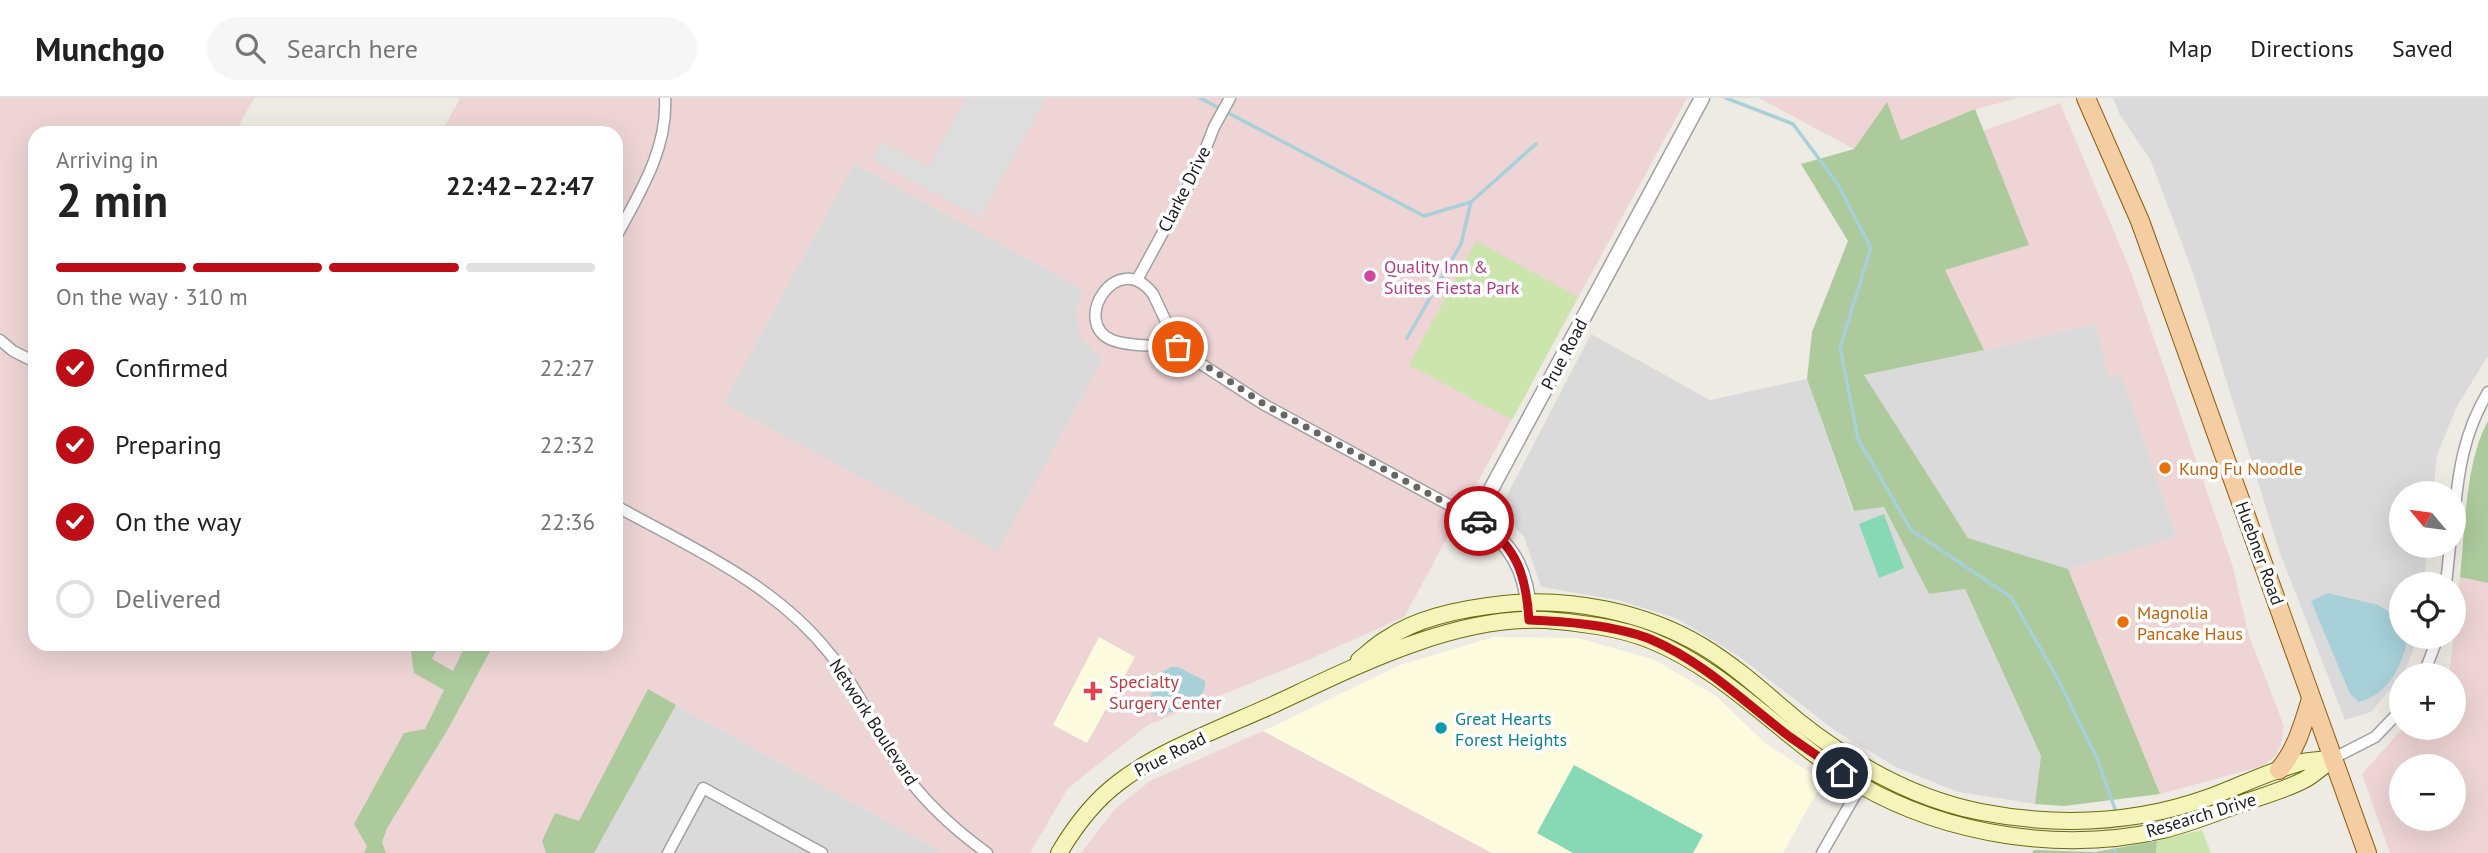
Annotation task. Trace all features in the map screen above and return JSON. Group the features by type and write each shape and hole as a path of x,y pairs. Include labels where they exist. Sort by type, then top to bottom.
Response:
{"main road":[{"name":"Huebner Road","path":"2086,98 2140,221 2367,853"},
{"name":"Research Drive","path":"1528,602 1585,607 1636,617 1665,627 1703,647 1796,719 1870,769 1916,793 1959,806 2028,820 2082,822 2159,813 2301,762 2332,759"},
{"name":"Prue Road","path":"1345,671 1399,631 1477,607 1528,602"},
{"name":"Research Drive","path":"1529,620 1587,625 1649,639 1694,662 1861,785 1909,809 1973,829 2026,838 2082,840 2118,838 2163,830 2305,779 2332,759"},
{"name":"Prue Road","path":"1059,853 1089,810 1137,769 1345,671 1447,633 1529,620"},
{"path":"1649,639 1665,638 1706,657 1719,659 1724,667 1778,715 1779,727"},
{"path":"2279,770 2297,742 2312,699"},
{"path":"1796,719 1802,731 1853,769 1861,785 1869,781 1881,783 1938,803 1959,806"}],"street":[{"path":"623,224 649,177 657,154 666,109 665,98"},
{"name":"Prue Road","path":"1475,519 1702,98"},
{"name":"Clarke Drive","path":"1136,280 1199,166 1229,101"},
{"path":"1178,347 1153,294 1136,280 1118,280 1108,286 1100,296 1096,307 1097,321 1101,332 1110,339 1124,343 1178,347 1264,404 1475,519 1502,539 1511,551 1526,586 1529,620"},
{"path":"0,340 28,358"},
{"path":"2459,481 2464,445 2474,417 2488,392"},
{"name":"Network Boulevard","path":"623,510 726,566 775,599 804,625 829,652 856,690 890,751 910,780 958,831 987,853"},
{"name":"Research Drive","path":"2332,759 2375,737 2389,722"},
{"path":"1822,853 1861,785"},
{"path":"668,853 703,788 816,851"}],"shaded area":[{"path":"0,98 254,98 239,126 28,126 28,651 623,651 623,126 445,126 460,98 1687,98 1404,617 1303,662 1148,725 1068,788 1030,853 944,853 676,705 594,853 0,853","holes":["854,163 1083,289 1076,312 1079,335 1092,350 1104,357 998,551 723,403"]},
{"path":"966,98 1046,98 980,218 872,160 882,142 928,167"},
{"path":"1759,98 2017,98 1975,109 1901,140 1886,103 1854,149"},
{"path":"2113,98 2488,98 2488,356 2457,406 2437,455 2434,481 2389,481 2389,558 2426,558 2425,572 2389,572 2389,649 2413,649 2408,663 2389,663 2389,691 2371,712 2345,720 2280,553 2192,270 2151,161 2120,115"},
{"path":"2060,103 2131,272 2233,567 2248,633 2284,726 2281,744 2275,756 2263,766 2160,794 2068,569 2177,537 2121,374 2108,376 2096,324 1984,350 1945,270 2028,245 1983,131"},
{"path":"854,163 1083,289 1076,312 1092,350 1104,357 998,552 723,403"},
{"path":"2096,324 2108,375 2121,373 2177,537 2068,569 1968,538 1863,375"},
{"path":"1591,334 1710,400 1807,379 1853,511 1884,507 1929,594 1965,589 2041,756 2035,804 1958,792 1896,767 1837,732 1737,655 1678,619 1618,600 1541,587 1524,537 1500,509"},
{"path":"2466,578 2488,583 2488,853 2390,853 2362,774 2392,740 2466,740 2466,663 2451,663 2452,649 2466,649"},
{"name":"Specialty Surgery Center","path":"1099,637 1135,657 1087,743 1053,725"},
{"path":"1494,637 1578,638 1655,660 1716,696 1765,743 1823,781 1783,853 1492,853 1263,731 1400,665"},
{"path":"676,705 944,853 594,853"},
{"path":"1263,731 1492,853 1081,853 1115,809 1150,781"}],"green space":[{"path":"1887,102 1901,140 1975,109 2029,245 1945,270 1984,350 1864,375 1968,538 2068,569 2160,794 2064,806 2035,804 2041,756 1965,589 1929,594 1884,507 1854,511 1807,379 1812,332 1848,241 1801,164 1854,149"},
{"path":"1476,241 1578,297 1512,420 1409,365"},
{"path":"2488,421 2488,583 2466,578 2466,572 2460,572 2462,558 2466,558 2466,510 2470,476 2480,438"},
{"path":"1884,514 1904,568 1879,578 1859,524"},
{"path":"411,651 436,651 432,659 453,671 463,651 490,651 447,731 387,828 382,842 386,853 364,853 367,846 354,824 404,733 425,729 444,690 414,673"},
{"path":"648,689 676,705 594,853 546,853 542,841 555,813 579,821"},
{"path":"1574,765 1703,835 1693,853 1573,853 1537,833"},
{"path":"2202,830 2211,853 2156,853 2157,841"},
{"path":"2157,841 2156,853 2032,853 2034,850 2095,852"}],"water":[{"path":"2328,593 2378,605 2389,612 2389,649 2405,649 2400,663 2389,663 2389,682 2378,693 2359,702 2350,694 2311,601"},
{"path":"1178,667 1205,681 1205,688 1202,694 1190,703 1162,716 1155,714 1148,701 1164,671"}],"waterway":[{"path":"1200,98 1424,216 1471,202 1536,144"},
{"path":"1726,98 1793,124 1837,183 1871,248 1840,347 1858,439 1911,530 2011,597 2059,681 2097,758 2115,809"},
{"path":"1407,338 1461,244 1471,202"}],"way so far":[{"path":"1178,347 1264,404 1479,521"}],"place":[{"name":"Quality Inn & Suites Fiesta Park","path":"1370,276"},
{"name":"Kung Fu Noodle","path":"2165,468"},
{"name":"Magnolia Pancake Haus","path":"2123,622"},
{"name":"Specialty Surgery Center","path":"1093,691"},
{"name":"Great Hearts Forest Heights","path":"1441,728"}],"route":[{"path":"1479,521 1502,539 1519,565 1526,586 1529,620 1587,625 1649,639 1694,662 1736,692 1789,736 1842,773"}]}
